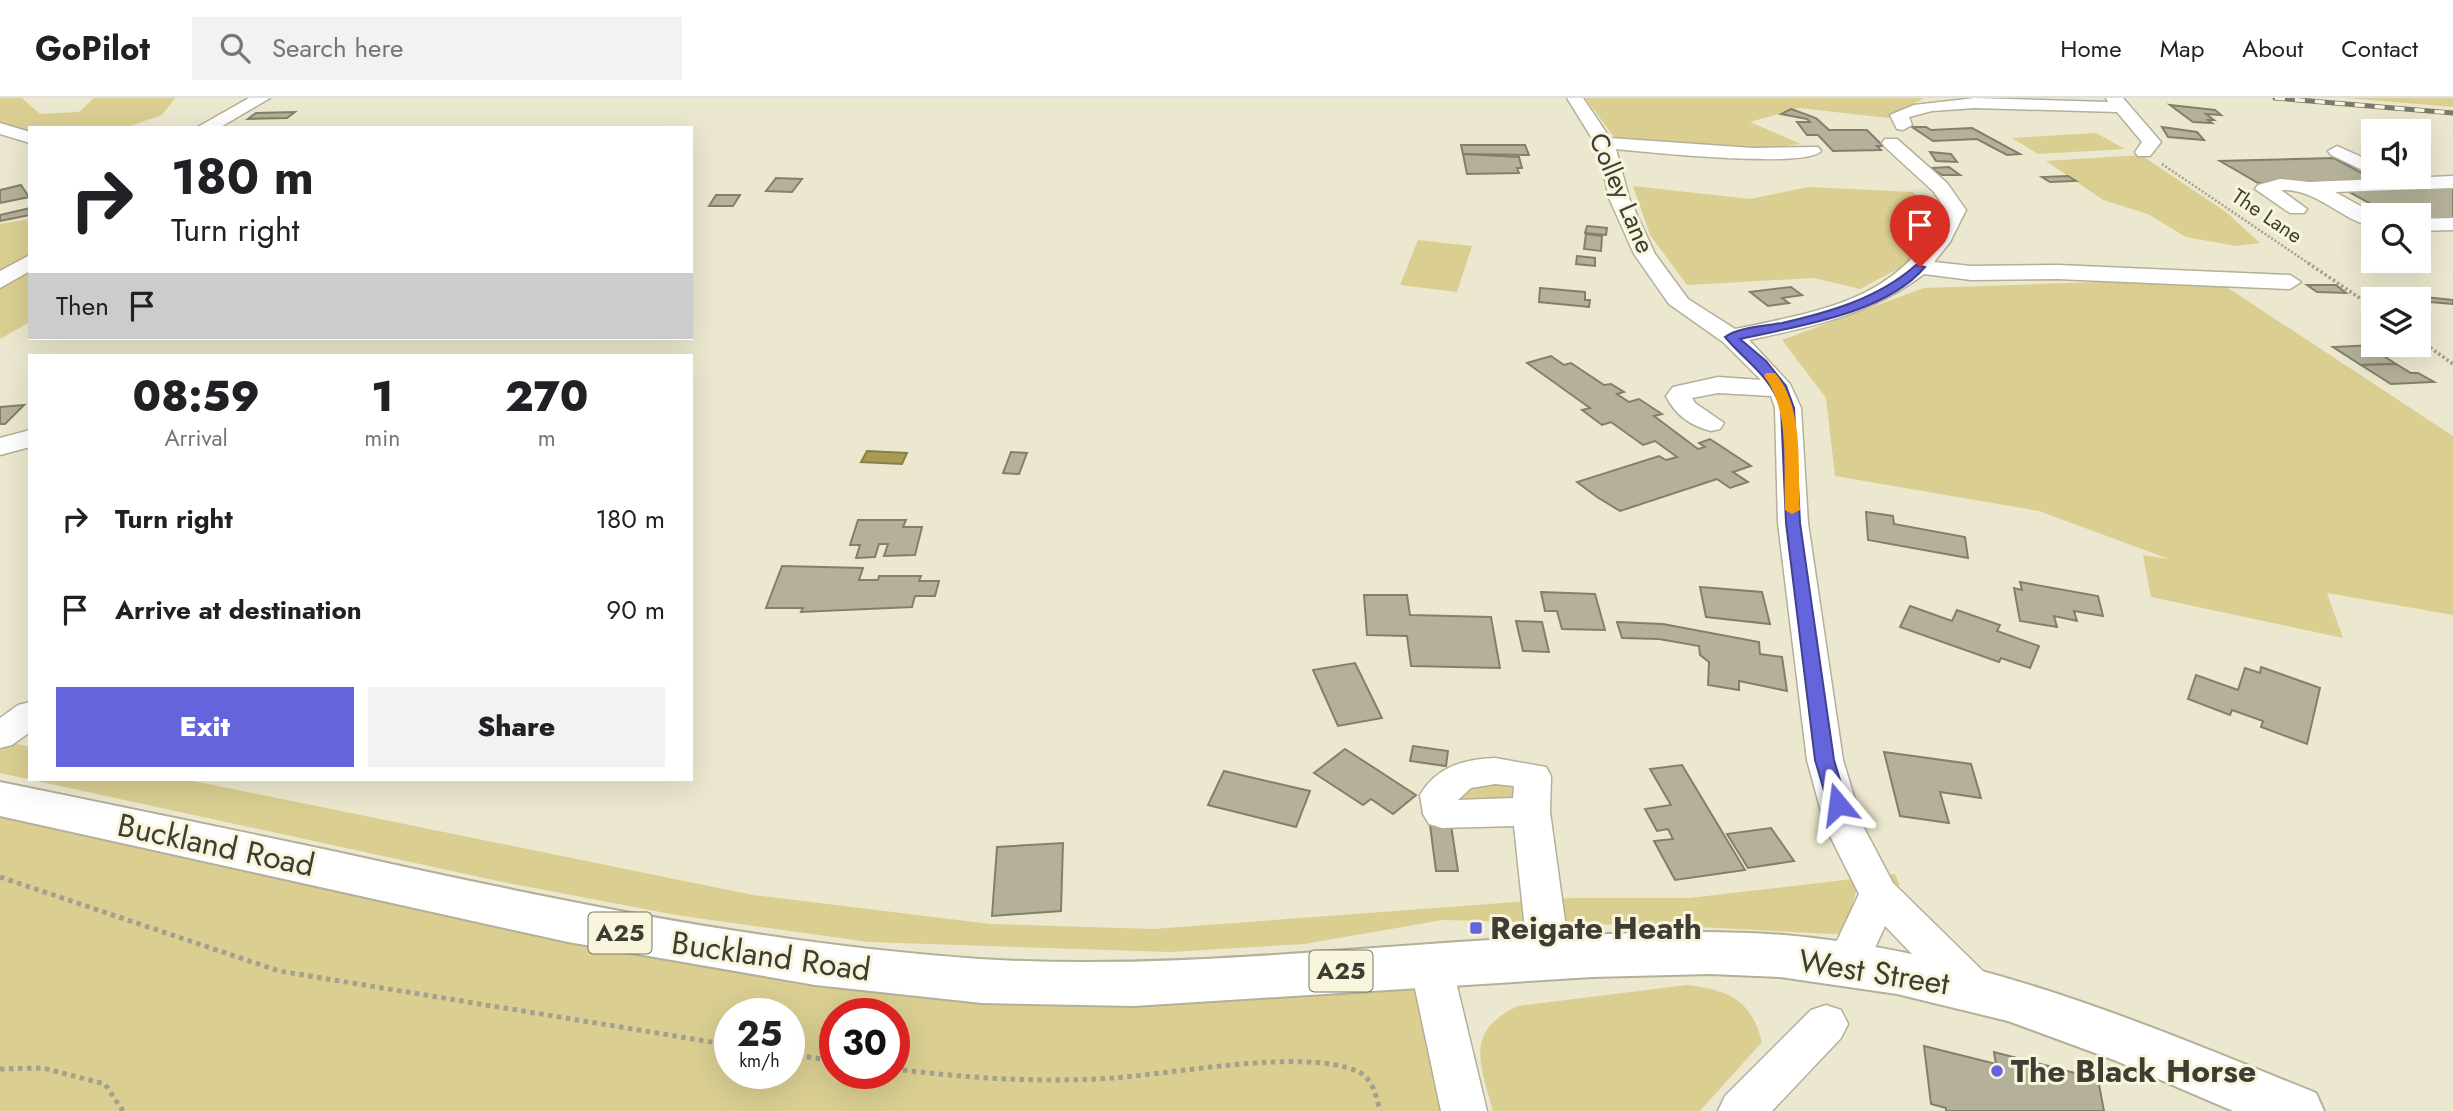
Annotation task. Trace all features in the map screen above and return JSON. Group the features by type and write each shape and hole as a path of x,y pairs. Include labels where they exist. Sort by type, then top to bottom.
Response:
{"main road":[{"name":"Buckland Road","path":"0,799 555,921 829,966 984,981 1144,984 1431,965"},
{"name":"West Street","path":"1431,965 1549,957 1688,953 1778,956 1904,973 1972,988 2059,1017 2296,1111"}],"street":[{"path":"209,126 262,98"},
{"name":"Colley Lane","path":"1575,98 1604,143 1619,198 1645,254 1680,304 1731,337 1761,364 1781,389 1788,408 1793,523 1825,760 1844,826 1879,894 1972,988"},
{"path":"1903,125 1899,116 1909,109 1927,104 2118,103 2152,142 2144,152"},
{"path":"0,128 28,137"},
{"path":"1604,143 1753,154 1812,151"},
{"path":"1731,337 1807,321 1870,300 1901,284 1932,257 1956,210 1940,187 1891,143"},
{"path":"2337,151 2361,163"},
{"path":"2431,176 2453,175"},
{"path":"2297,209 2265,189 2290,185 2311,187 2453,182"},
{"path":"2311,187 2361,214"},
{"path":"2431,225 2453,224"},
{"path":"0,281 28,262"},
{"path":"1920,267 1970,273 2070,273 2290,282"},
{"path":"1711,423 1685,408 1679,396 1682,391 1718,385 1781,389"},
{"path":"0,447 28,439"},
{"path":"1531,812 1549,957"},
{"path":"1847,964 1879,894"},
{"path":"1431,965 1464,1111"},
{"path":"1741,1111 1826,1024"}],"path":[{"name":"The Lane","path":"2144,152 2361,299"},
{"path":"2431,348 2453,364"},
{"path":"0,877 279,971 714,1042"},
{"path":"910,1071 968,1079 1110,1078 1279,1064 1332,1063 1359,1072 1373,1084 1380,1111"},
{"path":"0,1069 43,1068 105,1084 123,1111"}],"shaded area":[{"path":"0,98 22,98 40,114 79,112 94,98 175,98 162,115 130,126 28,126 28,132 0,124"},
{"path":"1585,98 1924,98 1888,118 1799,108 1750,122 1801,144 1776,147 1775,152 1617,141"},
{"path":"2346,98 2453,98 2453,107"},
{"path":"2096,133 2125,149 2038,154 2012,138"},
{"path":"2141,155 2226,212 2260,243 2236,246 2186,237 2148,214 2103,200 2046,161"},
{"path":"1633,186 1750,199 1808,187 1913,192 1949,228 1907,264 1860,289 1814,278 1687,285 1650,235"},
{"path":"28,219 28,258 0,277 0,224"},
{"path":"1418,240 1472,246 1457,292 1400,285"},
{"path":"28,266 28,323 0,339 0,284"},
{"path":"2213,278 2453,436 2453,615 2327,593 2343,638 2151,597 2143,555 2169,559 2039,511 1835,476 1826,398 1782,340 1924,288"},
{"path":"867,451 907,453 902,464 861,462"},
{"path":"0,740 28,747 28,779 0,773"},
{"path":"1492,778 1515,786 1518,799 1458,808 1452,795"},
{"path":"37,781 194,781 753,895 991,924 1153,929 1571,898 1689,898 1895,874 1900,885 1857,888 1845,933 1443,920 1304,944 1170,952 868,942 676,915 498,881"},
{"path":"0,799 829,966 1431,965 1464,1111 0,1111"},
{"path":"1687,985 1714,990 1736,999 1751,1016 1762,1042 1700,1111 1493,1111 1480,1050 1489,1026 1501,1016 1518,1006"}],"building":[{"path":"2170,105 2215,110 2221,115 2206,114 2214,120 2208,120 2212,123 2193,122"},
{"path":"1791,109 1816,118 1829,130 1867,130 1883,146 1877,146 1881,150 1833,151 1818,135 1807,135 1797,122 1810,122 1807,119 1781,114"},
{"path":"295,112 287,118 248,119 256,113"},
{"path":"1912,127 1926,127 1931,130 1972,128 2020,154 2007,155 1977,139 1933,141"},
{"path":"2162,127 2197,132 2204,140 2168,137"},
{"path":"1461,145 1525,145 1529,155 1463,154"},
{"path":"1930,152 1951,154 1957,162 1936,161"},
{"path":"1463,154 1519,157 1522,168 1517,168 1519,173 1467,174"},
{"path":"2334,158 2361,172 2361,180 2258,183 2220,161"},
{"path":"1949,167 1960,175 1942,175 1931,168"},
{"path":"2068,176 2076,181 2050,182 2042,177"},
{"path":"776,178 802,179 792,192 766,191"},
{"path":"2431,184 2453,184 2453,221 2431,222 2431,203 2369,203 2338,186 2361,186 2361,189 2431,189"},
{"path":"21,185 28,197 0,203 0,190"},
{"path":"716,195 740,195 733,206 709,206"},
{"path":"28,208 28,215 0,221 0,215"},
{"path":"1587,226 1607,228 1606,235 1585,233"},
{"path":"1586,234 1602,236 1601,251 1584,249"},
{"path":"1577,256 1595,258 1595,266 1576,264"},
{"path":"2307,285 2336,285 2346,293 2317,292"},
{"path":"1791,287 1802,295 1782,298 1789,303 1768,306 1750,292"},
{"path":"1540,288 1585,292 1585,300 1590,300 1589,307 1539,302"},
{"path":"2431,298 2453,300 2453,304 2431,302"},
{"path":"2361,346 2361,357 2386,357 2396,364 2361,365 2333,347"},
{"path":"1551,356 1564,365 1571,363 1604,385 1611,384 1624,392 1617,394 1629,402 1639,399 1662,414 1654,416 1698,449 1705,447 1699,443 1710,439 1751,466 1733,472 1748,482 1730,488 1717,479 1620,511 1597,497 1577,482 1659,456 1666,460 1677,457 1655,441 1643,445 1611,422 1602,425 1582,410 1590,408 1527,363"},
{"path":"2396,364 2434,382 2391,384 2361,365"},
{"path":"24,405 5,424 0,424 0,407"},
{"path":"1011,452 1027,453 1019,474 1003,473"},
{"path":"1866,512 1893,516 1894,524 1965,537 1968,558 1868,540"},
{"path":"858,520 906,520 903,527 922,527 915,555 884,556 888,544 879,544 875,557 856,558 860,545 850,545"},
{"path":"782,566 863,568 859,580 878,580 879,576 921,576 919,581 939,581 935,596 915,596 912,607 801,612 803,608 766,608"},
{"path":"2020,582 2098,596 2103,616 2074,611 2077,621 2054,616 2057,627 2020,621 2014,588 2022,590"},
{"path":"1700,587 1762,592 1770,624 1706,617"},
{"path":"1541,592 1595,594 1605,630 1562,629 1557,611 1545,611"},
{"path":"1364,595 1407,595 1410,615 1491,617 1500,668 1411,666 1407,636 1367,635"},
{"path":"1910,606 1952,621 1957,610 2000,625 1997,631 2039,646 2030,668 2001,658 1999,662 1900,627"},
{"path":"1516,621 1542,622 1549,652 1523,651"},
{"path":"1617,622 1663,624 1759,642 1760,654 1782,657 1787,691 1739,681 1739,690 1708,685 1709,662 1700,655 1699,646 1659,639 1622,638"},
{"path":"1355,663 1382,718 1338,726 1313,670"},
{"path":"2261,667 2320,688 2307,744 2261,727 2263,721 2232,710 2230,715 2188,699 2196,675 2238,690 2245,668 2260,673"},
{"path":"1413,746 1448,751 1446,766 1410,761"},
{"path":"1345,749 1416,795 1393,814 1371,799 1363,805 1314,773"},
{"path":"1884,752 1971,764 1981,798 1940,792 1949,823 1900,816"},
{"path":"1682,765 1745,870 1675,880 1654,841 1673,839 1668,829 1657,831 1645,809 1671,805 1650,769"},
{"path":"1224,771 1310,791 1296,827 1208,805"},
{"path":"1430,825 1451,825 1458,871 1436,871"},
{"path":"1771,828 1794,861 1748,868 1727,834"},
{"path":"1063,843 1061,911 992,916 997,847"},
{"name":"The Black Horse","path":"1924,1046 1996,1064 1994,1052 2098,1079 2104,1111 1946,1111 1946,1108 1931,1104"}],"railway":[{"path":"2275,98 2453,113"}],"slow traffic":[{"path":"1770,376 1781,389 1788,408 1792,510"}],"place":[{"name":"Reigate Heath","path":"1476,928"},
{"name":"The Black Horse","path":"1997,1071"}],"route":[{"path":"1838,804 1825,760 1793,523 1788,408 1781,389 1761,364 1731,337 1807,321 1870,300 1901,284 1920,267"}]}
